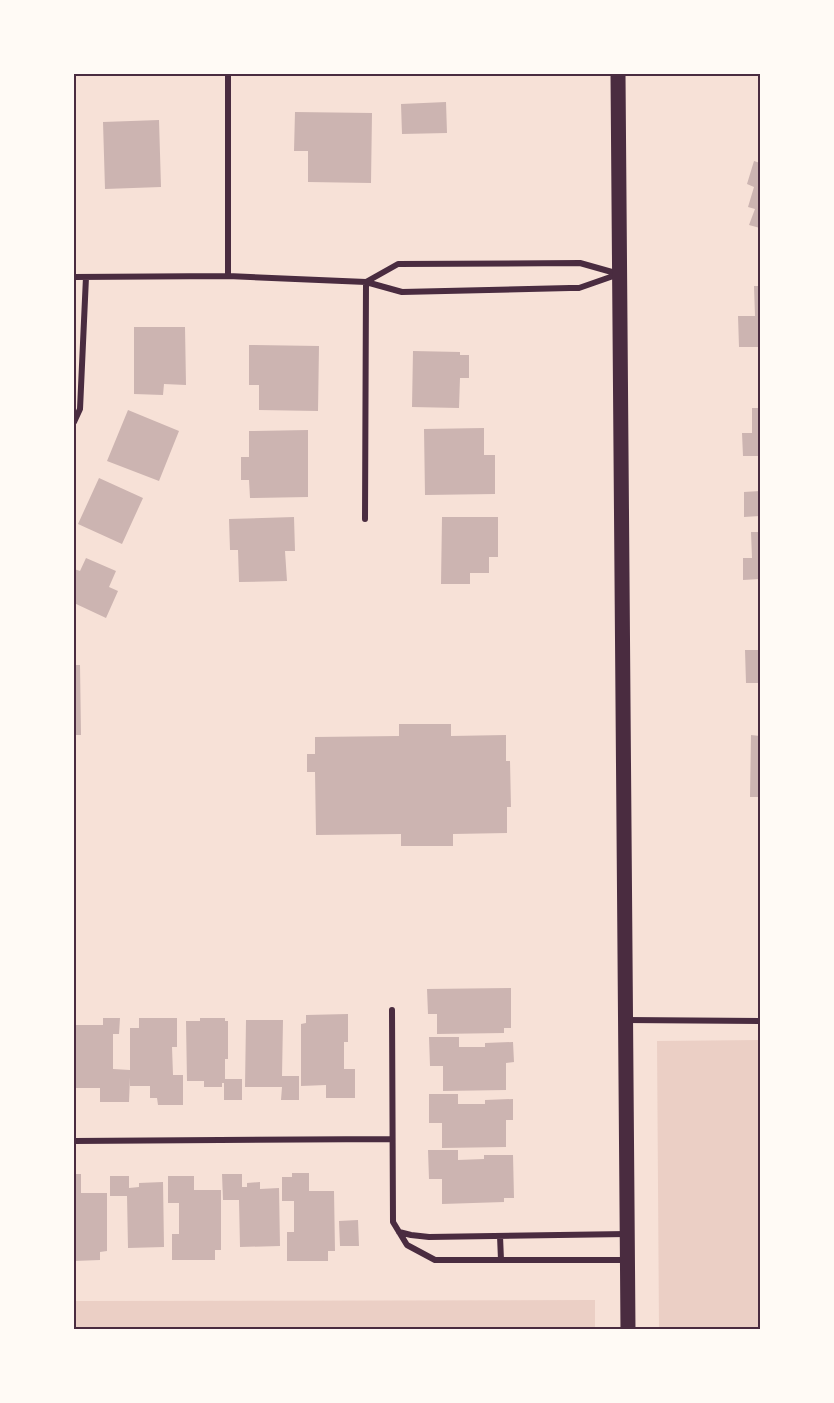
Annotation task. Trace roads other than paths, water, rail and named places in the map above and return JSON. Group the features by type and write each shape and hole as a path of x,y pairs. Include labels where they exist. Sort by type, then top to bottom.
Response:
{"main road":[{"path":"618,74 628,1329"}],"street":[{"path":"228,74 228,276"},
{"path":"366,282 398,264 580,263 619,274"},
{"path":"74,277 228,276 366,282 402,292 579,288 619,274"},
{"path":"74,422 80,409 86,277"},
{"path":"365,519 366,282"},
{"path":"392,1010 393,1222 407,1245 435,1260 627,1260"},
{"path":"625,1020 760,1021"},
{"path":"74,1141 392,1140"},
{"path":"398,1232 429,1237 627,1234"},
{"path":"500,1236 501,1260"}]}
